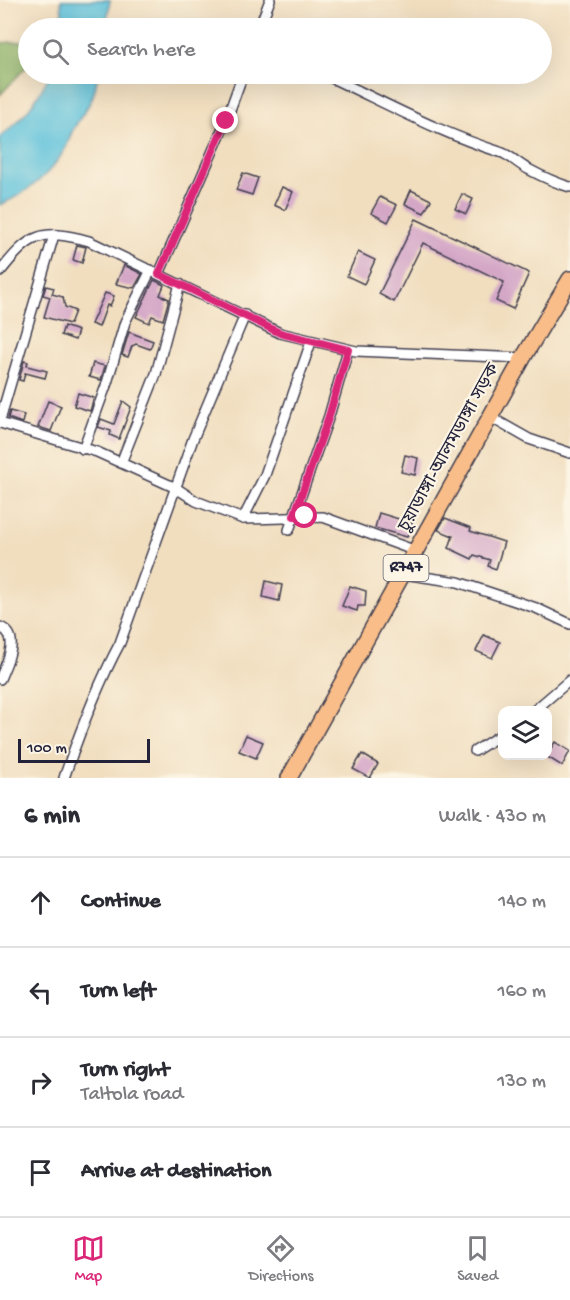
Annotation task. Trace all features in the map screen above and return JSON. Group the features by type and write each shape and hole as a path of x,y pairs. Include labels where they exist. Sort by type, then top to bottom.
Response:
{"main road":[{"name":"R747","path":"523,358 570,279"},
{"name":"চুয়াডাঙ্গা-আলমডাঙ্গা সড়ক","path":"289,778 523,358"}],"street":[{"path":"264,18 270,0"},
{"path":"82,449 107,383 125,322 155,272 226,121 239,84"},
{"path":"346,84 385,101 451,136 487,150 502,152 526,169 570,188"},
{"path":"0,272 29,240 68,235 89,241 280,333 311,342 348,350 523,358"},
{"path":"54,236 0,421 82,449 98,452 176,488 196,501 243,519 323,517 416,550"},
{"path":"121,463 156,374 180,284"},
{"path":"64,778 104,672 120,643 203,414 245,315"},
{"path":"243,519 265,475 311,342"},
{"path":"289,530 329,416 348,350"},
{"path":"490,417 529,439 570,453"},
{"path":"403,574 458,582 536,608 570,624"},
{"path":"0,627 8,633 12,643 0,679"},
{"path":"541,706 570,680"},
{"path":"475,751 498,737"}],"green space":[{"path":"18,42 18,76 0,95 0,43"}],"water":[{"path":"61,0 110,0 107,18 62,18"},
{"path":"44,84 96,84 87,108 52,167 37,182 0,205 0,137 16,124"}],"building":[{"path":"243,173 258,178 252,195 236,190"},
{"path":"282,187 293,192 285,210 274,205"},
{"path":"411,190 431,200 424,213 405,204"},
{"path":"462,194 473,199 466,214 455,209"},
{"path":"380,197 397,205 388,222 371,213"},
{"path":"416,219 529,273 513,309 496,301 504,282 423,243 394,302 379,294"},
{"path":"77,245 86,247 82,263 73,260"},
{"path":"358,252 375,260 364,284 347,276"},
{"path":"124,265 142,274 134,288 116,284"},
{"path":"154,280 164,285 160,295 169,299 163,320 152,316 149,323 136,317"},
{"path":"46,286 54,288 52,294 63,297 65,307 75,311 70,324 44,317 50,297 43,295"},
{"path":"105,293 114,296 110,306 107,305 99,327 91,324"},
{"path":"64,326 78,331 75,340 61,335"},
{"path":"129,332 153,341 150,349 136,344 132,346 128,357 122,355"},
{"path":"24,361 28,362 27,366 47,371 45,378 25,373 23,381 19,380"},
{"path":"93,363 105,366 101,380 89,377"},
{"path":"78,393 94,398 90,411 74,406"},
{"path":"48,401 61,406 51,431 38,427"},
{"path":"123,401 131,407 119,439 110,435 111,431 98,427 101,419 114,424"},
{"path":"10,411 24,415 22,423 8,418"},
{"path":"405,455 418,458 415,475 401,472"},
{"path":"379,513 412,523 407,537 375,528"},
{"path":"445,518 471,528 470,531 504,542 496,569 488,566 490,560 474,555 472,559 449,548 453,536 438,530"},
{"path":"266,581 282,585 279,601 263,597"},
{"path":"350,586 366,591 365,606 358,606 357,611 342,606"},
{"path":"484,635 500,642 492,658 476,651"},
{"path":"246,735 263,742 256,758 239,751"},
{"path":"555,742 570,751 562,766 552,760 552,747"},
{"path":"362,754 378,764 370,778 353,769"}],"route":[{"path":"226,121 159,274 280,333 348,350 329,416 294,516 305,516"}]}
